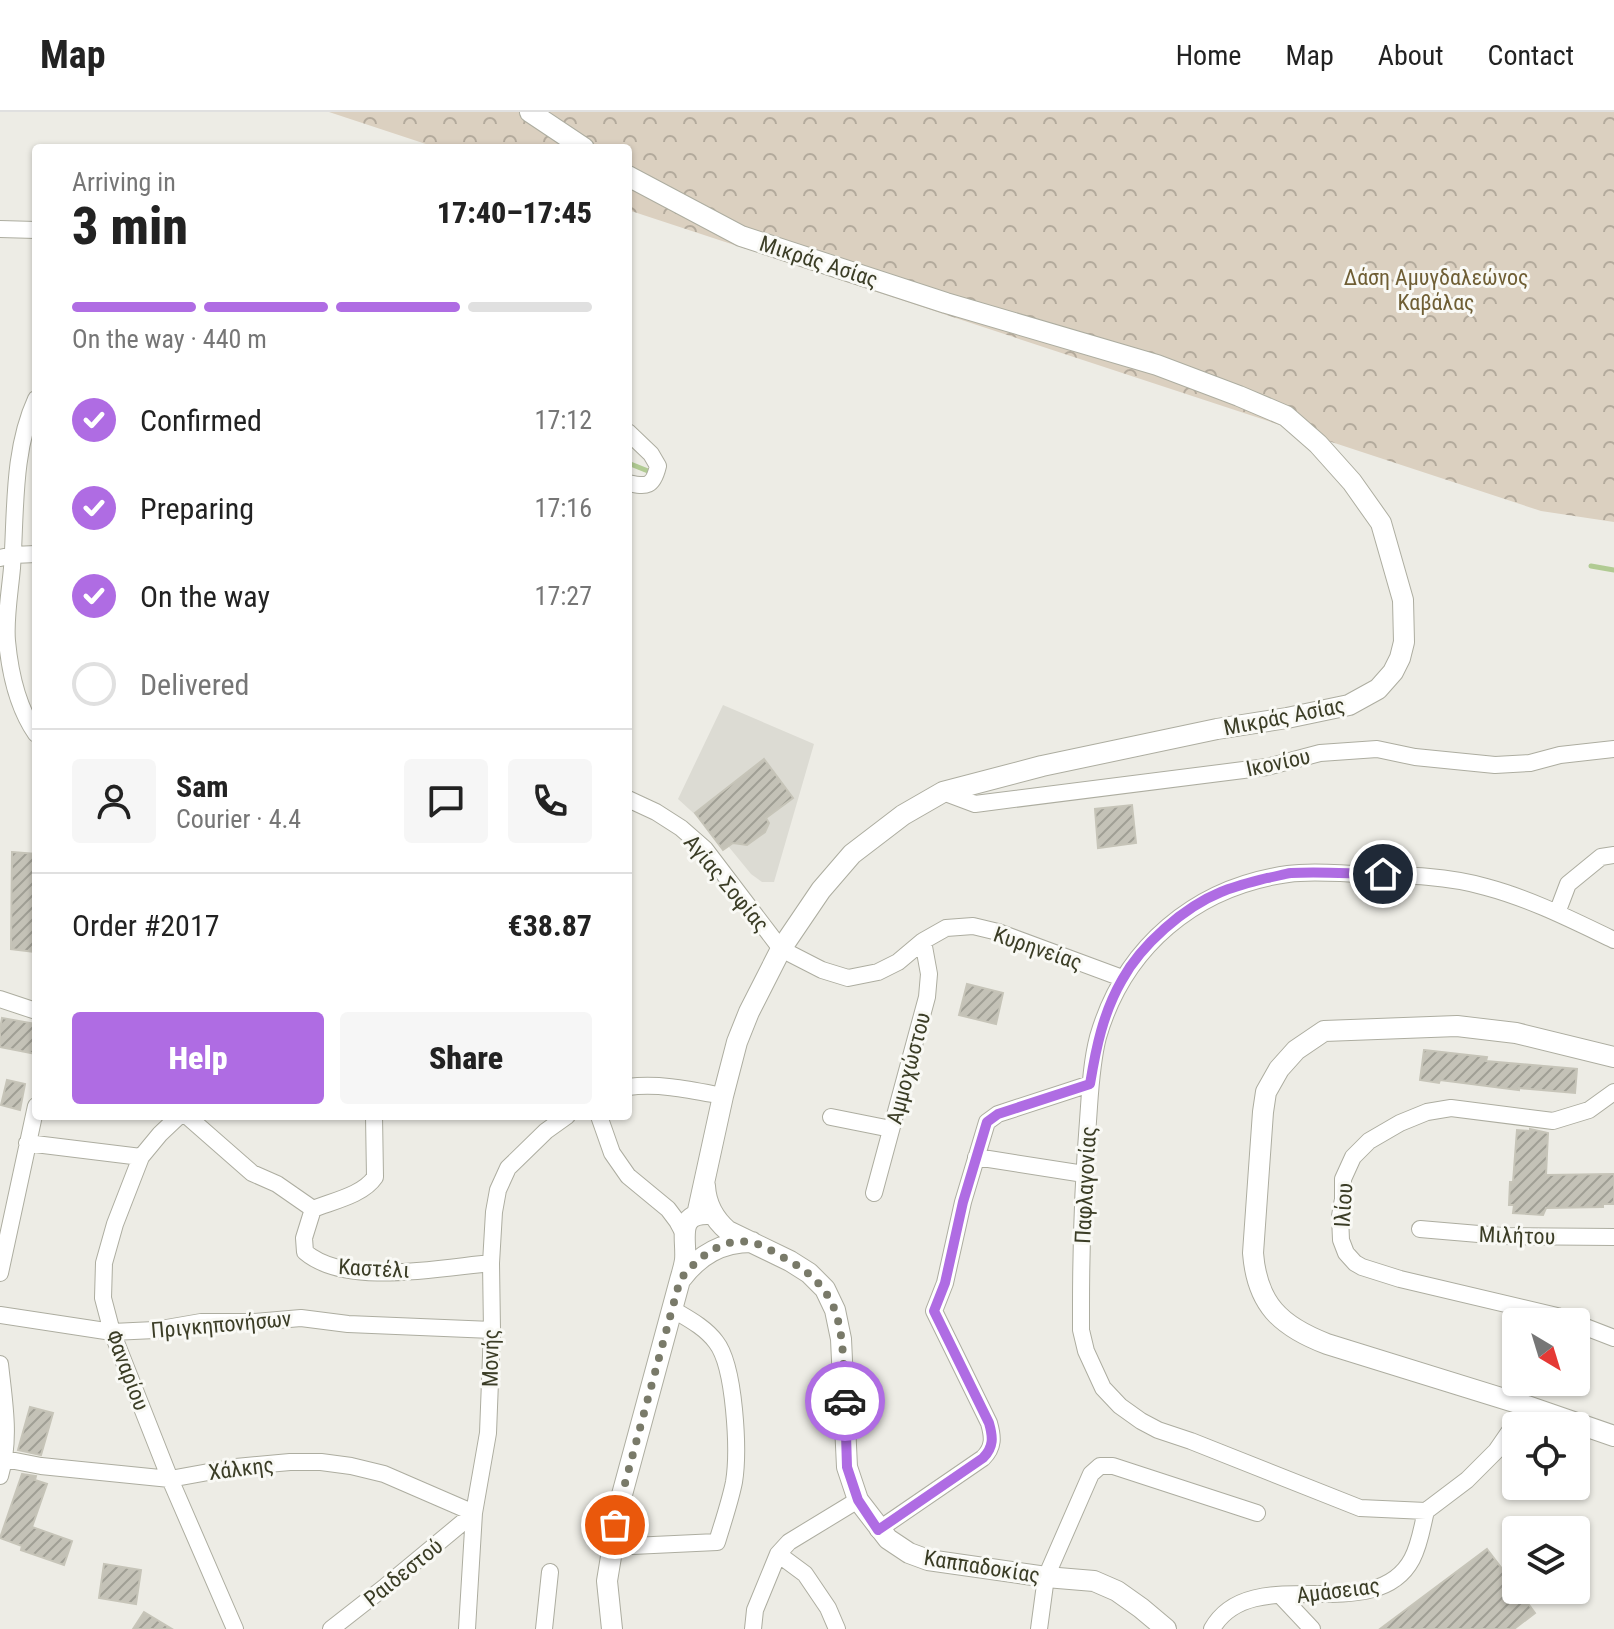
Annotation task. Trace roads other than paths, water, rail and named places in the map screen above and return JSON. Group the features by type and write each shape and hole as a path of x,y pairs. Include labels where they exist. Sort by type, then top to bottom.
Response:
{"street":[{"path":"530,112 578,144"},
{"name":"Μικράς Ασίας","path":"632,178 741,236 961,308 1157,365 1286,416 1318,444 1352,482 1381,523 1403,600 1404,642 1393,672 1378,689 1349,705 1119,749 943,792 903,815 852,854 821,890 781,949 737,1042 705,1172 711,1219"},
{"path":"0,229 32,230"},
{"path":"32,408 18,465 6,556 7,639 16,692 32,729"},
{"path":"632,436 651,454 658,466 651,483 643,486 632,484"},
{"path":"6,556 32,554"},
{"name":"Ικονίου","path":"943,792 975,804 1267,767 1320,753 1377,749 1415,757 1495,765 1530,763 1560,755 1614,749"},
{"name":"Αγίας Σοφίας","path":"632,801 681,828 705,849 781,949"},
{"path":"1557,913 1568,884 1601,857 1614,855"},
{"name":"Παφλαγονίας","path":"1426,1511 1360,1508 1158,1430 1120,1406 1103,1388 1086,1351 1081,1330 1084,1174 1090,1084 1098,1039 1122,978 1155,938 1177,919 1220,892 1289,873 1425,876 1483,886 1529,901 1614,940"},
{"name":"Κυρηνείας","path":"781,949 822,970 848,978 878,972 898,962 923,941 946,928 973,926 998,932 1122,978"},
{"name":"Αμμοχώστου","path":"874,1193 927,997 929,974 923,941"},
{"path":"0,999 32,1010"},
{"path":"1614,1057 1516,1033 1457,1026 1324,1031 1287,1059 1266,1092 1253,1253 1254,1273 1266,1302 1275,1314 1298,1331 1327,1344 1614,1436"},
{"path":"878,1530 989,1452 993,1436 989,1423 934,1311 945,1283 963,1202 987,1122 998,1114 1090,1084"},
{"path":"632,1087 673,1087 723,1096"},
{"name":"Ιλίου","path":"1614,1092 1589,1110 1553,1121 1451,1108 1427,1112 1400,1123 1369,1141 1353,1157 1343,1179 1340,1216 1341,1240 1346,1253 1362,1267 1557,1316 1614,1338"},
{"path":"831,1117 891,1129"},
{"path":"0,1273 33,1120"},
{"name":"Φαναρίου","path":"175,1120 141,1157 115,1224 104,1263 103,1298 112,1332 170,1479 235,1629"},
{"path":"192,1120 252,1173 277,1184 313,1209 363,1189 372,1182 375,1177 374,1120"},
{"name":"Μονής","path":"467,1629 474,1513 488,1433 491,1263 498,1190 508,1168 561,1120"},
{"path":"600,1120 612,1153 628,1176 668,1209 695,1251 711,1251 722,1239 711,1219 650,1194"},
{"path":"27,1143 141,1157"},
{"path":"976,1157 1084,1174"},
{"name":"Καστέλι","path":"313,1209 304,1238 305,1252 334,1269 395,1273 491,1263"},
{"path":"612,1629 607,1581 611,1547 620,1502 685,1260 687,1222 711,1219"},
{"name":"Καππαδοκίας","path":"711,1219 809,1273 825,1289 835,1310 841,1339 847,1467 858,1500 878,1530 909,1553 928,1560 1094,1581 1117,1591 1166,1629"},
{"name":"Μιλήτου","path":"1420,1229 1502,1236 1614,1237"},
{"path":"680,1280 698,1259 711,1251 737,1242 757,1245"},
{"path":"611,1547 717,1542 734,1480 736,1430 726,1365 718,1343 701,1327 672,1309"},
{"name":"Πριγκηπονήσων","path":"0,1315 112,1332 155,1330 201,1322 301,1318 348,1324 492,1330"},
{"path":"0,1364 7,1418 2,1464"},
{"path":"1426,1511 1467,1480 1496,1451 1527,1406"},
{"name":"Χάλκης","path":"2,1464 170,1479 236,1467 321,1462 384,1474 474,1513"},
{"path":"1039,1629 1046,1577 1091,1474 1100,1466 1113,1466 1257,1513"},
{"path":"753,1629 755,1610 778,1554 789,1542 858,1500"},
{"name":"Αμάσειας","path":"1212,1629 1219,1616 1248,1600 1373,1590 1394,1581 1412,1560 1420,1541 1426,1511"},
{"name":"Ραιδεστού","path":"331,1629 474,1513"},
{"path":"778,1554 805,1574 828,1608 837,1629"},
{"path":"544,1629 550,1572"},
{"path":"1281,1596 1312,1629"}],"waterway":[{"path":"632,465 648,471"},
{"path":"1591,566 1614,570"}],"park label":[{"name":"Δάση Αμυγδαλεώνος Καβάλας","path":"1436,290"}]}
